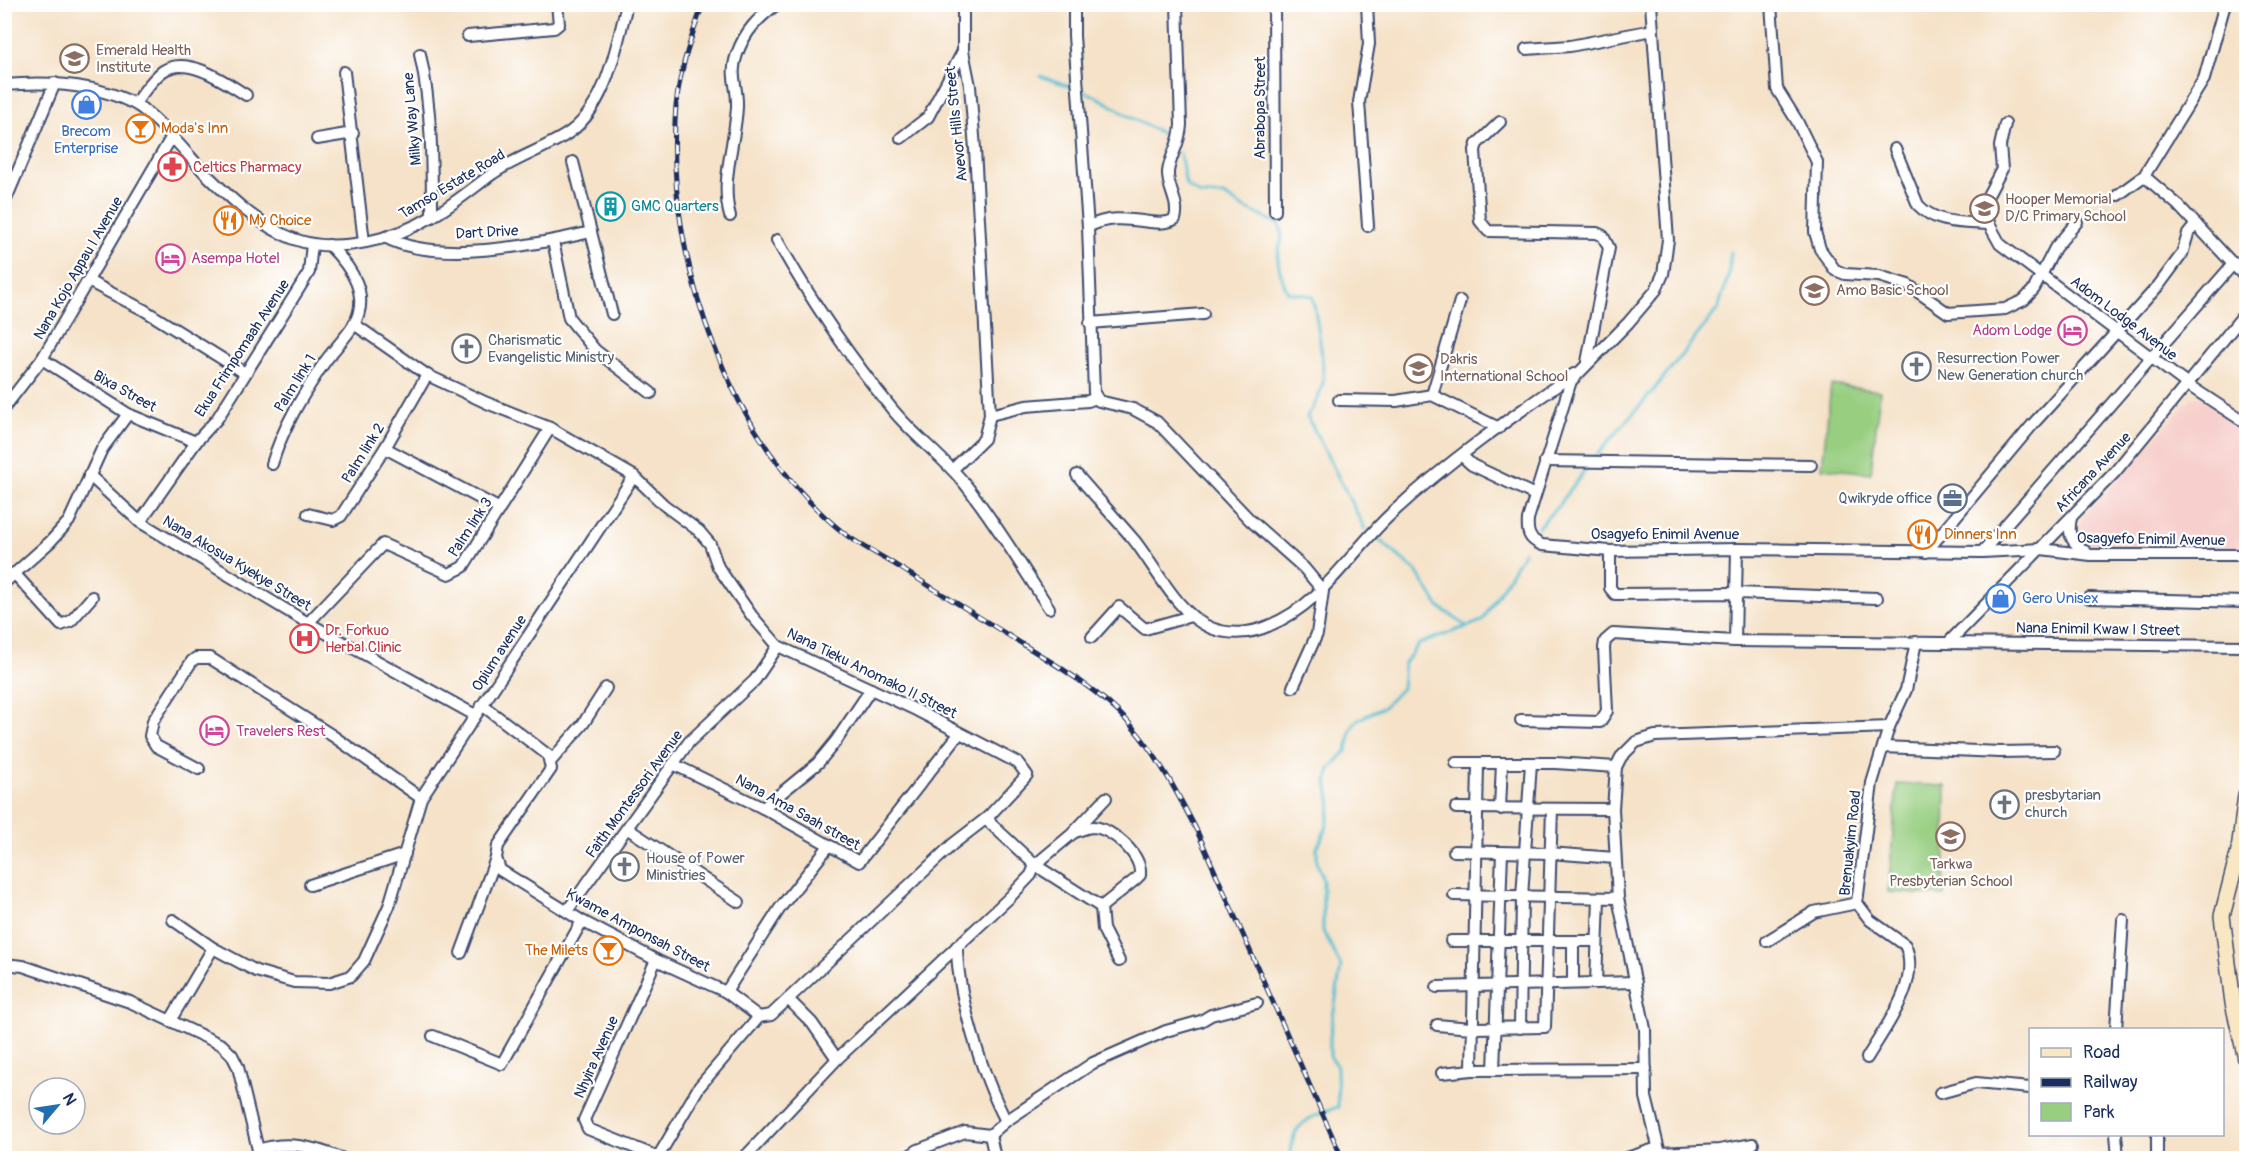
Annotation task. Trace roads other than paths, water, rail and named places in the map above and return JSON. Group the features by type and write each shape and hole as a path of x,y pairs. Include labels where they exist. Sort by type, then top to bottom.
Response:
{"street":[{"path":"468,36 554,28 558,24 557,4"},
{"name":"Tamso Estate Road","path":"4,85 55,83 97,90 135,103 232,200 276,231 312,244 364,242 385,237 432,217 497,171 564,136 582,123 598,95 610,66 627,4"},
{"path":"730,216 726,204 726,182 737,104 732,75 733,67 745,34 757,19 777,4"},
{"name":"Avevor Hills Street","path":"963,4 963,51 970,86 990,416"},
{"path":"1074,4 1074,36 1088,227 1090,323 1096,398 1099,401 1133,409 1157,422 1250,520 1304,568 1323,591 1317,634 1293,687"},
{"path":"1088,227 1098,221 1118,217 1165,223 1175,219 1178,211 1168,172 1179,143 1181,125 1177,4"},
{"name":"Abrabopa Street","path":"1274,4 1275,211"},
{"path":"1367,4 1369,44 1359,102 1368,226"},
{"name":"Osagyefo Enimil Avenue","path":"1651,4 1668,240 1667,257 1656,290 1628,323 1583,366 1567,390 1535,495 1527,530 1533,541 1542,545 1610,551 1737,549 1982,552 2042,549 2091,555 2247,555"},
{"path":"1771,4 1777,89 1797,120 1817,162 1815,232 1820,249 1835,270 1845,274 1879,276 1908,285 1948,313 2005,309 2024,300 2034,289 2058,243 2077,222"},
{"path":"2118,195 2144,176 2204,79 2225,4"},
{"path":"1526,49 1570,46 1653,30"},
{"path":"901,138 928,117 963,51"},
{"name":"Milky Way Lane","path":"420,54 426,82 431,134 432,217"},
{"path":"135,103 158,75 177,67 206,73 246,94"},
{"path":"344,72 364,242"},
{"path":"4,204 22,168 55,83"},
{"path":"1077,475 1132,538 1191,615 1211,628 1235,633 1268,626 1323,591 1390,515 1462,456 1583,366 1609,248 1603,237 1597,233 1534,234 1488,231 1483,228 1480,221 1475,150 1477,144 1500,122"},
{"path":"1895,149 1918,205 1925,212 1943,220 1989,224 1986,200 2002,169 2000,146 2005,124"},
{"path":"317,139 352,133"},
{"name":"Nana Kojo Appau I Avenue","path":"4,408 42,358 171,138"},
{"path":"573,162 612,314"},
{"path":"2144,176 2196,224 2247,278"},
{"name":"Adom Lodge Avenue","path":"1989,224 2000,244 2188,385 2247,423"},
{"path":"1926,552 2182,254 2188,234 2196,224"},
{"name":"Dart Drive","path":"385,237 420,250 519,246 591,232"},
{"path":"777,240 812,300 893,410 953,469 1049,608"},
{"path":"553,241 569,318 595,350 651,393"},
{"name":"Ekua Frimpomaah Avenue","path":"141,522 196,442 217,419 309,272 312,244"},
{"path":"329,245 352,269 357,280 359,308 354,324"},
{"path":"1982,552 2234,263"},
{"path":"88,281 144,310 245,373"},
{"path":"1432,395 1460,300"},
{"name":"Africana Avenue","path":"1949,642 2115,472 2247,312"},
{"path":"1090,323 1203,314"},
{"name":"Nana Tieku Anomako II Street","path":"354,324 427,375 487,403 550,428 634,476 664,505 699,531 710,544 718,567 752,616 778,646 871,689 1018,763 1027,775 988,817"},
{"name":"Palm link 1","path":"272,464 290,415 323,364 354,324"},
{"name":"Bixa Street","path":"42,358 128,414 196,442"},
{"name":"Palm link 2","path":"308,514 333,520 341,516 385,448 427,375"},
{"path":"1339,400 1402,400 1432,395 1499,428"},
{"path":"953,469 984,439 990,416 1026,406 1088,401 1096,398"},
{"path":"4,583 50,542 69,521 102,449 128,414"},
{"name":"Palm link 3","path":"308,623 383,544 449,574 463,567 550,428"},
{"path":"385,448 500,509"},
{"path":"1462,456 1472,465 1535,495"},
{"path":"1545,461 1811,465"},
{"name":"Nana Akosua Kyekye Street","path":"89,475 141,522 308,623 475,715"},
{"name":"Opium avenue","path":"173,920 213,948 255,971 294,982 329,983 351,976 364,961 389,906 421,798 634,476"},
{"path":"2071,518 2068,530 2075,545 2091,555"},
{"path":"1735,641 1737,549"},
{"path":"1610,551 1610,588 1615,594 1736,593 1877,598"},
{"path":"14,573 62,625 71,621 92,597"},
{"path":"2089,598 2247,602"},
{"path":"1092,638 1119,607 1145,629 1191,615"},
{"name":"Nana Enimil Kwaw I Street","path":"1521,720 1600,722 1605,718 1607,711 1604,648 1605,641 1613,634 1735,641 2247,646"},
{"name":"Brenuakyim Road","path":"1867,1058 1902,995 1910,964 1905,945 1870,920 1857,903 1858,876 1865,853 1868,804 1889,727 1906,690 1916,642"},
{"name":"Faith Montessori Avenue","path":"567,911 689,742 754,680 778,646"},
{"path":"199,769 156,746 150,736 153,721 192,661 202,657 210,658 333,736 421,798"},
{"path":"551,761 583,724 606,688"},
{"path":"763,808 818,763 836,741 871,689"},
{"path":"461,953 496,858 498,846 551,769 548,755 482,705"},
{"path":"1660,1154 1646,1097 1645,1029 1618,898 1613,809 1616,767 1628,748 1636,742 1655,736 1889,727"},
{"name":"Nana Ama Saah street","path":"673,764 763,808 855,862 862,861 960,734"},
{"path":"1883,747 2055,751"},
{"path":"1456,763 1531,763 1616,767"},
{"path":"1520,1028 1522,897 1531,763"},
{"path":"1472,1070 1471,1028 1478,764"},
{"path":"1500,808 1502,764"},
{"path":"2247,795 2239,850 2222,916 2233,1003 2247,1059"},
{"path":"744,1158 837,1059 1020,887 1035,865 1072,834 1106,798"},
{"path":"1456,808 1613,809"},
{"path":"1437,1025 1471,1028 1545,1028 1552,809"},
{"path":"660,1158 699,1087 759,1017 771,1015 953,844 988,817 991,824 1035,865 1101,907"},
{"path":"1072,834 1087,827 1100,828 1121,842 1140,865 1140,874 1136,879 1101,907"},
{"path":"628,829 739,902"},
{"path":"726,992 780,908 828,847"},
{"path":"1454,851 1549,853 1615,858"},
{"path":"1494,1070 1502,852"},
{"path":"310,885 405,854"},
{"name":"Kwame Amponsah Street","path":"496,858 500,870 582,921 656,960 726,992 759,1017"},
{"path":"1454,895 1618,898"},
{"path":"1596,983 1599,898"},
{"path":"1767,941 1814,912 1857,903"},
{"path":"1101,907 1103,929 1119,961"},
{"path":"2116,1028 2123,920"},
{"path":"433,1036 502,1064 582,921"},
{"path":"1451,941 1597,941"},
{"path":"1573,942 1573,983"},
{"path":"957,946 959,972 978,1047 1006,1121"},
{"path":"170,1021 213,948"},
{"name":"Nhyira Avenue","path":"656,960 584,1120 588,1130 660,1158"},
{"path":"4,963 23,966 130,1002 222,1045 232,1055 238,1067 259,1154 274,1145 311,1146 341,1158"},
{"path":"1437,987 1636,982"},
{"path":"788,999 812,1023 837,1059"},
{"path":"990,1136 1006,1121 1093,1063 1166,1031 1201,1021 1211,1015 1257,1003"},
{"path":"1442,1073 1472,1070 1646,1069"},
{"path":"1940,1093 1976,1083 2029,1088"},
{"path":"906,1158 918,1150 965,1132 990,1136"},
{"path":"990,1136 995,1158"},
{"path":"2116,1136 2118,1158"},
{"path":"2157,1136 2157,1158"},
{"path":"1627,1158 1720,1150 1753,1144"}],"waterway":[{"path":"1040,76 1075,88"},
{"path":"1081,90 1102,99 1174,142"},
{"path":"1180,153 1186,185 1201,195 1224,195 1242,207 1279,224 1282,237 1278,259 1283,280 1288,292 1312,296 1320,339 1323,382 1317,400 1307,416 1365,529"},
{"path":"1594,458 1652,392 1718,309 1728,277 1731,252"},
{"path":"1538,527 1559,505 1588,466"},
{"path":"1376,537 1416,571 1439,607 1465,625"},
{"path":"1287,1158 1294,1136 1301,1125 1313,1117 1338,1107 1337,1067 1330,1056 1330,1037 1341,966 1323,931 1323,879 1317,863 1317,848 1326,829 1331,805 1327,781 1330,769 1347,750 1351,729 1357,720 1384,707 1402,688 1404,664 1419,644 1482,621 1524,552"}],"railway":[{"path":"703,4 688,48 678,92 675,122 676,177 683,234 696,291 715,348 739,402 769,452 805,496 845,534 1080,681 1119,712 1140,736 1167,776 1197,831 1342,1158"}],"place":[{"name":"Emerald Health Institute","path":"75,59"},
{"name":"Brecom Enterprise","path":"86,104"},
{"name":"Moda's Inn","path":"140,128"},
{"name":"Celtics Pharmacy","path":"172,167"},
{"name":"GMC Quarters","path":"610,206"},
{"name":"Hooper Memorial D/C Primary School","path":"1984,208"},
{"name":"My Choice","path":"228,220"},
{"name":"Asempa Hotel","path":"170,258"},
{"name":"Amo Basic School","path":"1815,290"},
{"name":"Adom Lodge","path":"2073,330"},
{"name":"Charismatic Evangelistic Ministry","path":"467,349"},
{"name":"Resurrection Power New Generation church","path":"1916,367"},
{"name":"Dakris International School","path":"1419,368"},
{"name":"Qwikryde office","path":"1953,498"},
{"name":"Dinners Inn","path":"1923,534"},
{"name":"Gero Unisex","path":"2001,598"},
{"name":"Dr. Forkuo Herbal Clinic","path":"304,639"},
{"name":"Travelers Rest","path":"215,731"},
{"name":"presbytarian church","path":"2004,804"},
{"name":"Tarkwa Presbyterian School","path":"1951,837"},
{"name":"House of Power Ministries","path":"625,867"},
{"name":"The Milets","path":"609,950"}]}
